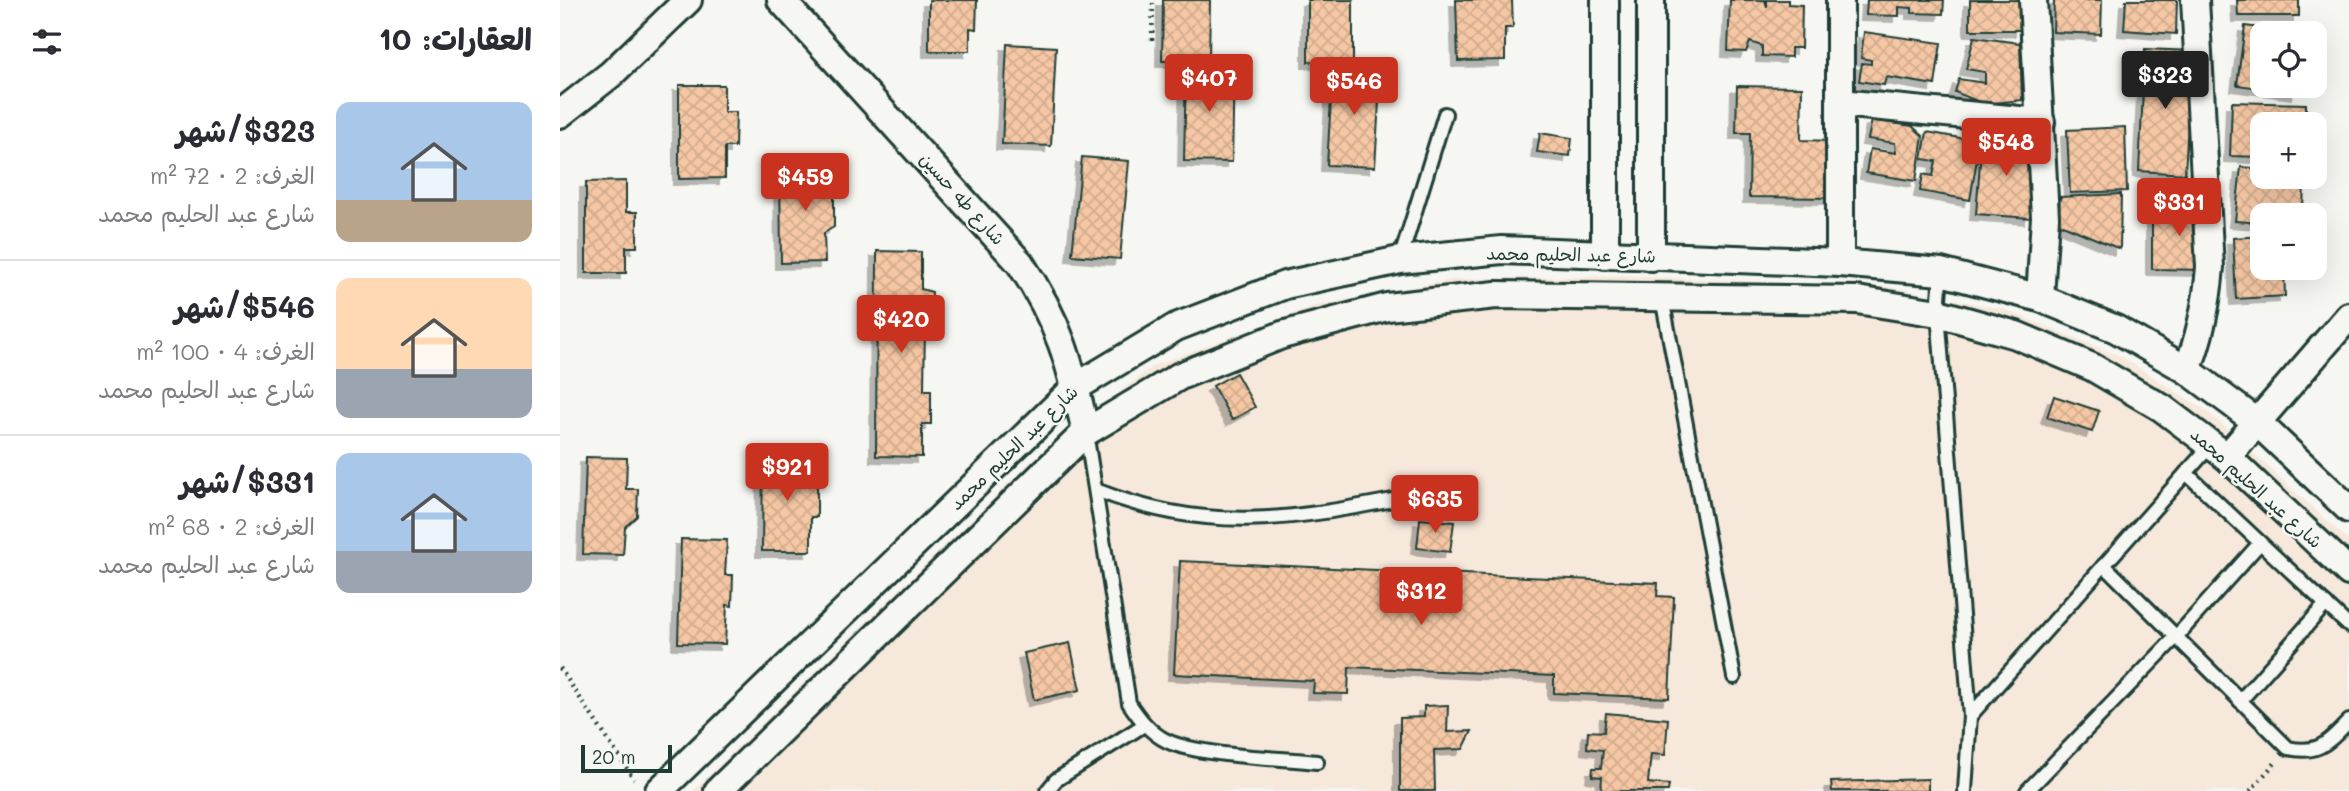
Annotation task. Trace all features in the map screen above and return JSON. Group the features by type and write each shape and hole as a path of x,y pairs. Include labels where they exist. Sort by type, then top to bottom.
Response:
{"street":[{"path":"560,114 611,74 688,0"},
{"name":"شارع طه حسين","path":"781,0 1020,263 1045,301 1064,343 1086,432"},
{"path":"1605,0 1605,255"},
{"path":"1651,0 1651,257"},
{"path":"1840,0 1840,262"},
{"path":"2033,0 2045,217 2040,298"},
{"path":"2187,370 2200,336 2210,267 2195,0"},
{"path":"1840,103 2041,122"},
{"name":"شارع عبد الحليم محمد","path":"659,791 1076,387 1176,327 1285,285 1400,260 1502,250 1840,262 1941,272 2040,298 2116,330 2187,370 2258,422 2349,509"},
{"name":"شارع عبد الحليم محمد","path":"719,791 1086,432 1180,376 1282,335 1387,307 1496,295 1857,300 1938,313 2016,335 2092,367 2162,408 2219,451 2349,572"},
{"path":"2219,451 2258,422 2349,316"}],"lane":[{"path":"1400,260 1445,114"},
{"path":"1941,272 1938,313 1970,716 1965,791"},
{"path":"1662,298 1734,677"},
{"path":"1086,432 1129,703 1144,725 1166,741 1192,748 1317,762"},
{"path":"1970,716 2186,473 2219,451"},
{"path":"2186,473 2349,626"},
{"path":"1096,490 1133,505 1213,520 1306,517 1403,498"},
{"path":"2027,791 2176,638 2260,542"},
{"path":"2104,565 2288,748 2305,752 2322,747 2349,721"},
{"path":"2240,701 2326,604"},
{"path":"1047,791 1056,780 1144,725"}],"path":[{"path":"1152,40 1153,0"},
{"path":"560,668 635,780"},
{"path":"2250,791 2288,748"}],"shaded area":[{"path":"1626,276 1887,287 2003,309 2120,356 2208,412 2349,541 2349,791 693,791 1032,461 1153,366 1314,306 1457,279"}],"building":[{"path":"929,0 977,0 976,29 970,28 970,51 929,51"},
{"path":"1163,0 1210,0 1209,61 1162,61"},
{"path":"1308,0 1353,0 1353,63 1308,62"},
{"path":"1456,0 1512,0 1513,28 1505,28 1505,60 1458,61"},
{"path":"1730,0 1765,0 1767,7 1767,0 1788,0 1788,4 1802,5 1801,48 1791,48 1791,57 1762,56 1762,46 1750,42 1746,52 1728,51"},
{"path":"1867,0 1944,0 1943,14 1912,13 1912,8 1899,7 1899,16 1866,15"},
{"path":"1970,0 2021,0 2021,30 1970,30"},
{"path":"2054,0 2102,0 2101,34 2053,32"},
{"path":"2126,0 2177,0 2176,34 2124,30"},
{"path":"2237,0 2299,0 2299,16 2238,16"},
{"path":"2245,26 2250,27 2250,87 2237,85"},
{"path":"1864,32 1941,43 1935,85 1886,77 1884,85 1859,81 1862,63 1871,64 1871,60 1861,58"},
{"path":"1974,37 2020,43 2022,100 1984,104 1955,92 1959,79 1985,83 1985,72 1966,69"},
{"path":"1007,44 1056,47 1051,146 1002,144"},
{"path":"2145,49 2192,51 2185,174 2139,171"},
{"path":"1186,65 1234,66 1232,162 1184,161"},
{"path":"1333,66 1381,69 1375,167 1327,165"},
{"path":"679,85 724,85 724,112 736,112 735,147 725,147 725,178 679,179"},
{"path":"1737,86 1802,87 1801,140 1833,141 1833,198 1749,197 1750,133 1736,133"},
{"path":"2232,102 2306,104 2306,112 2250,112 2250,157 2230,156"},
{"path":"1872,120 1912,126 1923,136 1916,181 1866,173 1870,149 1896,153 1895,143 1868,139"},
{"path":"2125,127 2127,191 2070,193 2067,130"},
{"path":"1927,132 1966,139 1965,145 1979,147 1970,200 1920,191 1923,174 1933,176 1936,161 1922,159"},
{"path":"1540,133 1572,138 1570,156 1537,152"},
{"path":"1982,137 2036,142 2030,218 1976,214"},
{"path":"1082,157 1129,161 1120,259 1072,255"},
{"path":"824,164 824,191 834,191 834,227 824,233 825,262 781,263 780,165"},
{"path":"2241,167 2250,168 2250,189 2304,189 2303,203 2250,203 2250,222 2235,221"},
{"path":"626,181 626,212 637,212 637,247 626,247 626,273 586,273 586,182"},
{"path":"2121,194 2120,249 2058,223 2060,197"},
{"path":"2152,206 2207,207 2206,270 2152,269"},
{"path":"2250,237 2250,280 2284,280 2285,296 2236,299 2233,238"},
{"path":"877,251 921,252 921,289 932,292 930,323 925,325 924,390 931,390 931,424 922,424 922,457 876,456"},
{"path":"1236,373 1255,407 1232,420 1213,386"},
{"path":"2054,396 2099,411 2092,432 2047,417"},
{"path":"763,453 807,453 806,482 817,486 817,517 811,517 811,551 762,551"},
{"path":"586,457 627,458 626,489 638,489 637,516 625,527 623,555 583,554"},
{"path":"1420,519 1454,522 1450,552 1417,548"},
{"path":"681,539 727,540 725,575 733,575 732,606 727,605 725,644 678,643"},
{"path":"1180,561 1658,583 1657,596 1674,597 1669,698 1554,693 1554,676 1349,667 1348,694 1313,693 1314,681 1174,674"},
{"path":"1070,643 1080,690 1034,700 1024,653"},
{"path":"1448,705 1447,732 1472,731 1463,749 1434,750 1435,791 1400,791 1400,718 1424,717 1424,706"},
{"path":"1606,713 1668,719 1665,755 1651,754 1648,783 1669,785 1668,791 1601,791 1602,777 1592,776 1593,768 1601,768 1603,750 1587,748 1588,731 1604,732"},
{"path":"1928,779 1928,791 1832,791 1831,782"}]}
